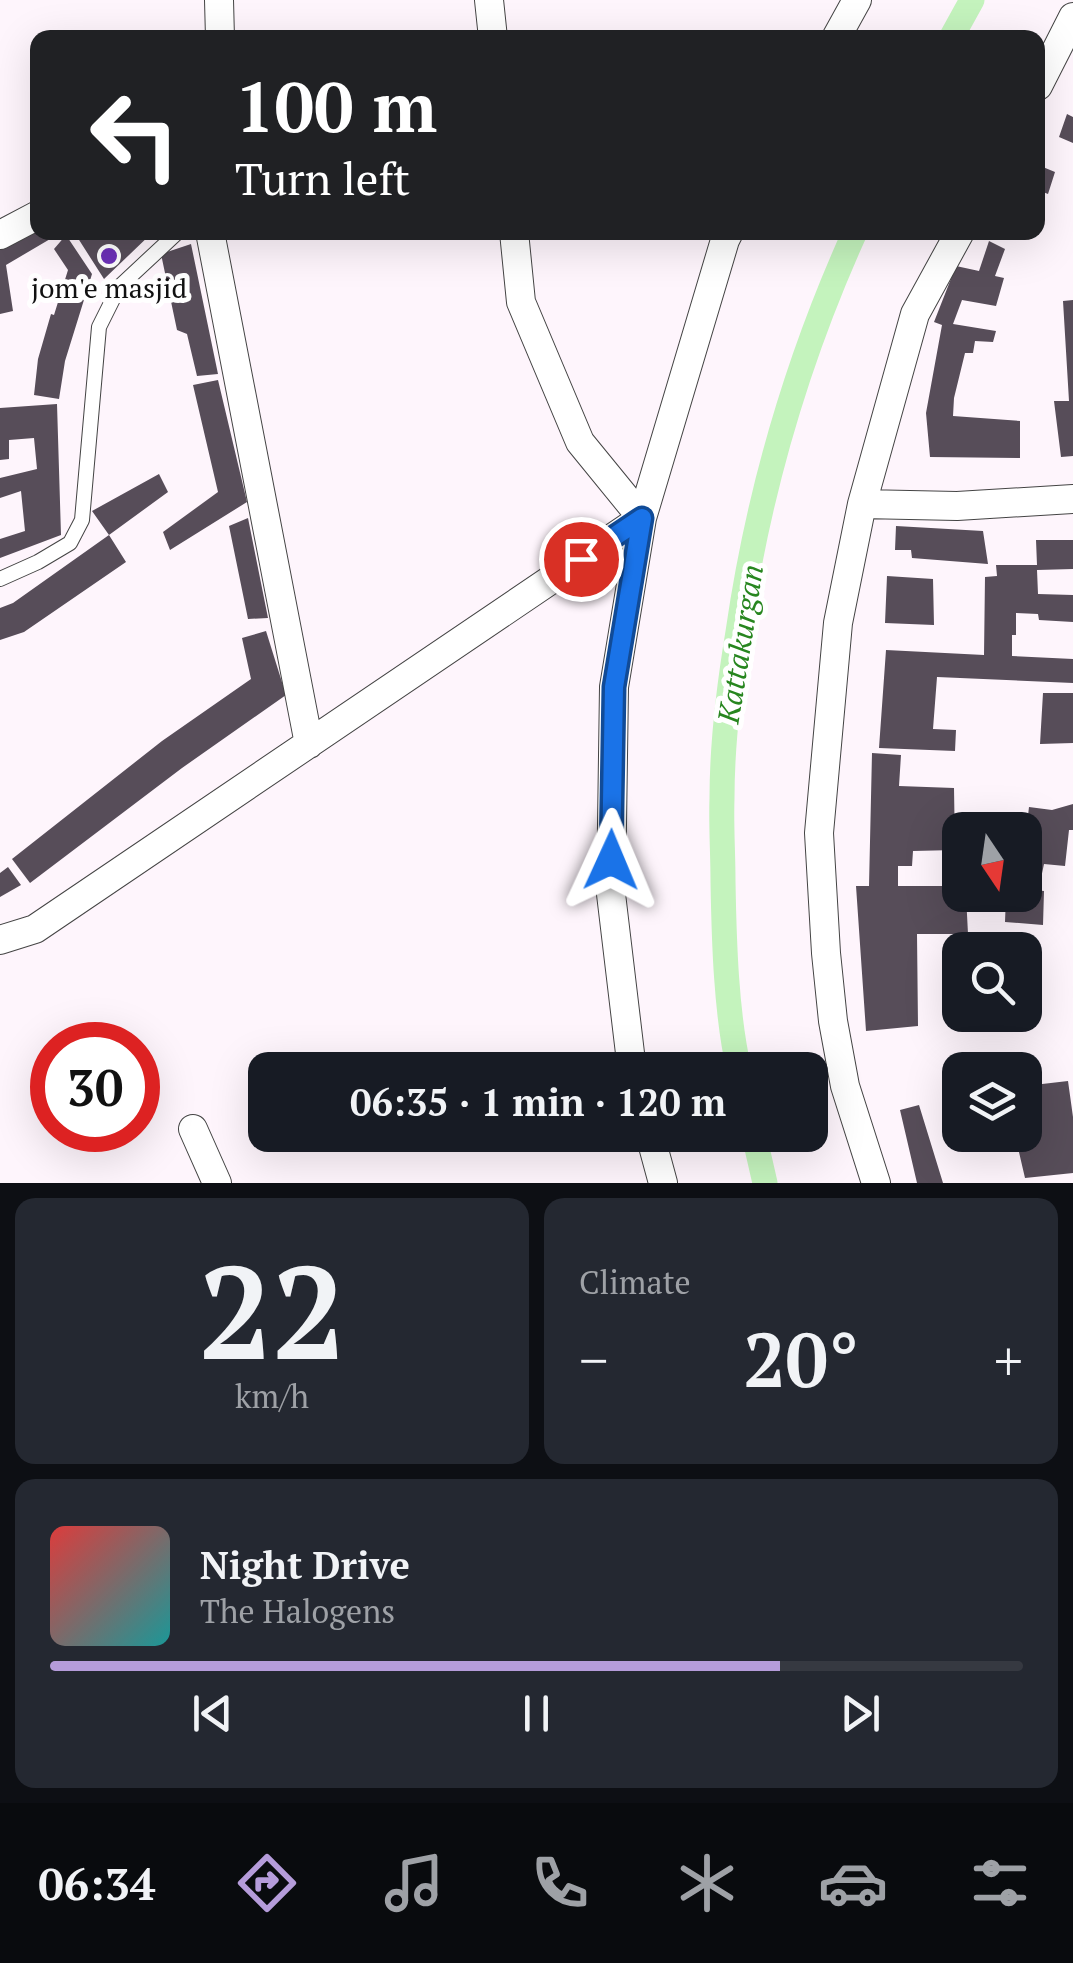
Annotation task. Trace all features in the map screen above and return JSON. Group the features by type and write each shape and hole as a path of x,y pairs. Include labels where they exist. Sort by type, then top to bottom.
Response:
{"street":[{"path":"219,0 220,30"},
{"path":"489,0 492,30"},
{"path":"1045,72 1073,17"},
{"path":"0,234 30,219"},
{"path":"212,240 309,744"},
{"path":"515,240 521,302 580,442 642,518"},
{"path":"630,1052 611,894 614,687 642,518 725,240"},
{"path":"876,1183 846,1086 833,1021 818,832 838,623 862,504 915,314 956,240"},
{"path":"862,504 957,506 1073,500"},
{"path":"0,940 35,929 642,518"},
{"path":"193,1129 217,1183"},
{"path":"655,1152 663,1183"}],"lane":[{"path":"0,580 70,543 82,520 99,327 120,287 170,240"}],"building":[{"path":"1067,114 1073,117 1073,143 1059,137"},
{"path":"1045,168 1055,172 1048,194 1045,193"},
{"path":"30,231 30,240 48,240 6,265 13,311 0,314 0,248"},
{"path":"62,240 69,240 92,274 65,361 59,399 34,395 38,359 68,270 54,249"},
{"name":"jom'e masjid","path":"79,240 145,240 104,279"},
{"path":"989,241 1005,249 995,276 1004,278 996,306 962,300 953,324 996,331 993,342 975,341 973,353 965,353 953,416 1020,421 1020,458 930,457 926,413 942,325 934,322 956,266 979,271"},
{"path":"191,244 218,374 197,376 187,334 177,330 161,254"},
{"path":"1073,300 1073,456 1061,457 1054,401 1069,401 1063,301"},
{"path":"218,380 247,502 170,550 163,532 218,492 193,385"},
{"path":"57,404 61,535 0,558 0,539 25,531 21,491 0,498 0,478 37,469 34,438 9,440 9,459 0,460 0,408"},
{"path":"159,474 168,492 109,535 92,511"},
{"path":"248,518 268,618 248,619 229,526"},
{"path":"896,526 983,531 988,564 912,558 911,550 895,550"},
{"path":"109,535 126,562 24,632 0,640 0,608 13,603"},
{"path":"1036,540 1073,540 1073,569 1037,570 1038,594 1073,595 1073,622 1039,620 1038,614 1016,613 1012,656 1073,659 1073,683 937,677 933,729 956,730 955,751 879,748 886,650 984,655 985,577 997,576 996,565 1037,565"},
{"path":"887,576 933,579 934,625 885,623"},
{"path":"266,631 286,695 30,883 12,859 162,741 251,679 242,638"},
{"path":"1043,693 1073,693 1073,743 1040,744"},
{"path":"872,753 901,755 899,786 954,788 954,812 942,812 942,850 913,851 912,866 898,866 898,886 942,886 942,912 967,912 968,932 917,934 918,1026 866,1031 856,886 869,886"},
{"path":"1073,804 1073,830 1069,830 1065,866 1044,864 1042,874 1042,812 1028,812 1029,807 1052,810"},
{"path":"8,867 21,885 0,897 0,873"},
{"path":"1044,891 1043,925 1005,922 1005,912 1042,912"},
{"path":"1068,1081 1073,1117 1073,1173 1025,1178 1019,1152 1042,1152 1042,1084"},
{"path":"919,1105 943,1183 917,1183 900,1110"}],"waterway":[{"name":"Kattakurgan","path":"955,30 972,0"},
{"name":"Kattakurgan","path":"736,1052 726,976 722,829 723,756 732,673 746,580 782,428 815,329 852,240"},
{"name":"Kattakurgan","path":"758,1152 765,1183"}],"place":[{"name":"jom'e masjid","path":"109,256"}],"route":[{"path":"581,559 642,518 614,687 611,860"}]}
